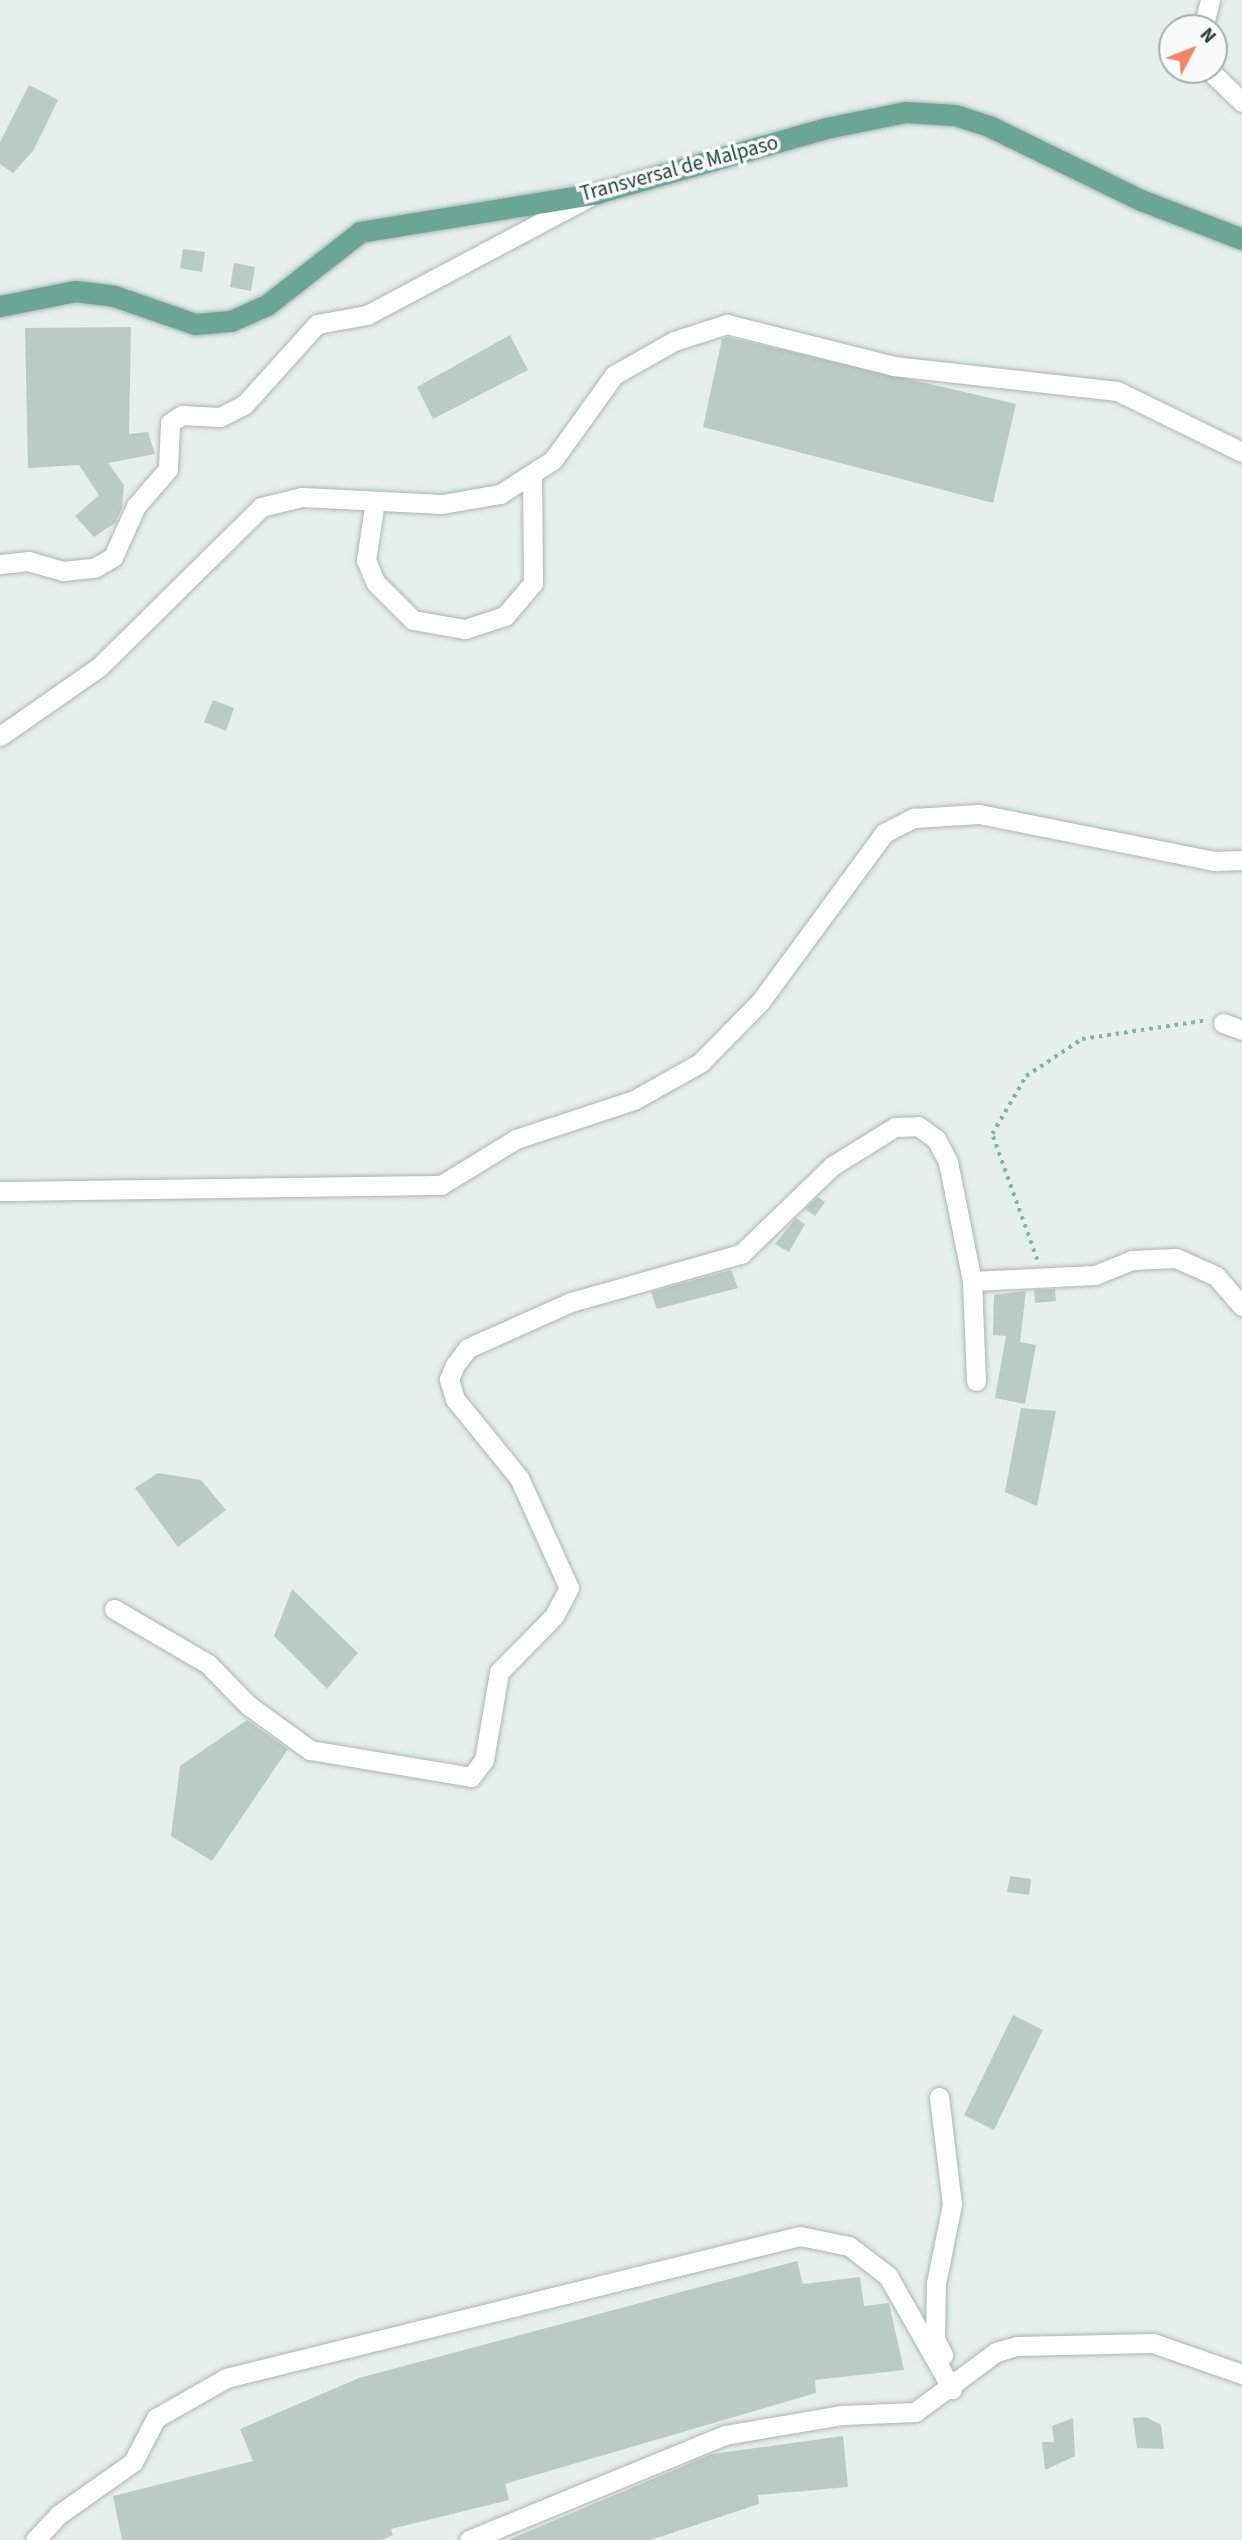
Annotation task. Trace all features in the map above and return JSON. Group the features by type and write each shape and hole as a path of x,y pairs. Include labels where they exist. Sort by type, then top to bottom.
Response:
{"main road":[{"name":"Transversal de Malpaso","path":"0,306 75,291 114,296 195,324 231,321 268,305 360,232 597,193 826,128 929,113 989,126 1141,200 1242,239"}],"street":[{"path":"1223,84 1242,102"},
{"path":"0,564 28,561 63,571 94,568 113,557 136,506 168,469 170,424 182,415 220,417 244,405 317,324 367,315 597,193"},
{"path":"0,736 99,667 261,506 302,497 442,504 500,494 553,460 614,375 674,341 727,324 894,366 1117,391 1242,452"},
{"path":"375,501 366,560 376,583 413,620 465,629 505,617 533,583 532,475"},
{"path":"0,1191 441,1185 516,1139 634,1100 699,1063 760,1002 884,833 914,818 979,814 1214,861 1242,860"},
{"path":"1223,1023 1242,1030"},
{"path":"114,1609 208,1664 248,1705 310,1750 471,1777 484,1760 499,1672 554,1616 569,1588 519,1478 450,1388 451,1371 468,1348 620,1284 741,1254 832,1166 895,1127 918,1126 936,1139 948,1162 972,1281 976,1381"},
{"path":"972,1281 1044,1278 1176,1258 1216,1276 1242,1306"},
{"path":"939,2096 952,2204 936,2283 935,2339 956,2386"},
{"path":"35,2540 58,2515 133,2462 156,2418 226,2378 800,2236 849,2246 888,2276 956,2386"},
{"path":"470,2540 725,2435 842,2415 915,2412 956,2386 996,2352 1077,2342 1153,2343 1242,2374"}],"path":[{"path":"1044,1278 992,1134 1026,1076 1082,1039 1180,1020 1223,1023"}],"building":[{"path":"29,85 58,100 33,151 13,173 0,164 0,142"},
{"path":"183,249 205,252 202,272 180,268"},
{"path":"234,263 255,267 251,291 230,287"},
{"path":"131,327 129,434 148,432 155,454 108,463 124,485 122,508 115,523 94,537 75,516 99,495 79,465 28,468 25,328"},
{"path":"510,335 528,370 433,419 417,387"},
{"path":"727,337 1016,404 993,503 703,427 722,339"},
{"path":"213,700 234,708 226,731 204,722"},
{"path":"818,1197 825,1202 815,1216 805,1209"},
{"path":"796,1218 805,1224 789,1252 775,1244"},
{"path":"731,1270 738,1288 657,1309 651,1292"},
{"path":"1055,1289 1056,1301 1035,1303 1034,1290"},
{"path":"1026,1291 1020,1342 1036,1345 1025,1404 995,1398 1006,1336 993,1335 994,1295"},
{"path":"1021,1408 1056,1411 1037,1506 1005,1492"},
{"path":"158,1473 201,1480 226,1510 178,1547 135,1488"},
{"path":"292,1589 358,1653 327,1689 274,1636"},
{"path":"247,1720 288,1749 212,1861 171,1836 180,1766"},
{"path":"1010,1876 1031,1879 1029,1895 1007,1892"},
{"path":"1013,2015 1043,2030 994,2130 964,2115"},
{"path":"797,2261 803,2284 860,2277 864,2306 889,2303 904,2370 815,2380 816,2393 505,2484 509,2500 391,2529 393,2535 382,2540 122,2540 113,2496 253,2461 240,2429 359,2378"},
{"path":"1146,2417 1161,2425 1164,2449 1137,2448 1133,2418"},
{"path":"1073,2418 1075,2456 1045,2470 1042,2442 1054,2442 1052,2426"},
{"path":"843,2436 848,2487 758,2495 759,2504 651,2540 508,2540 712,2454"}]}
